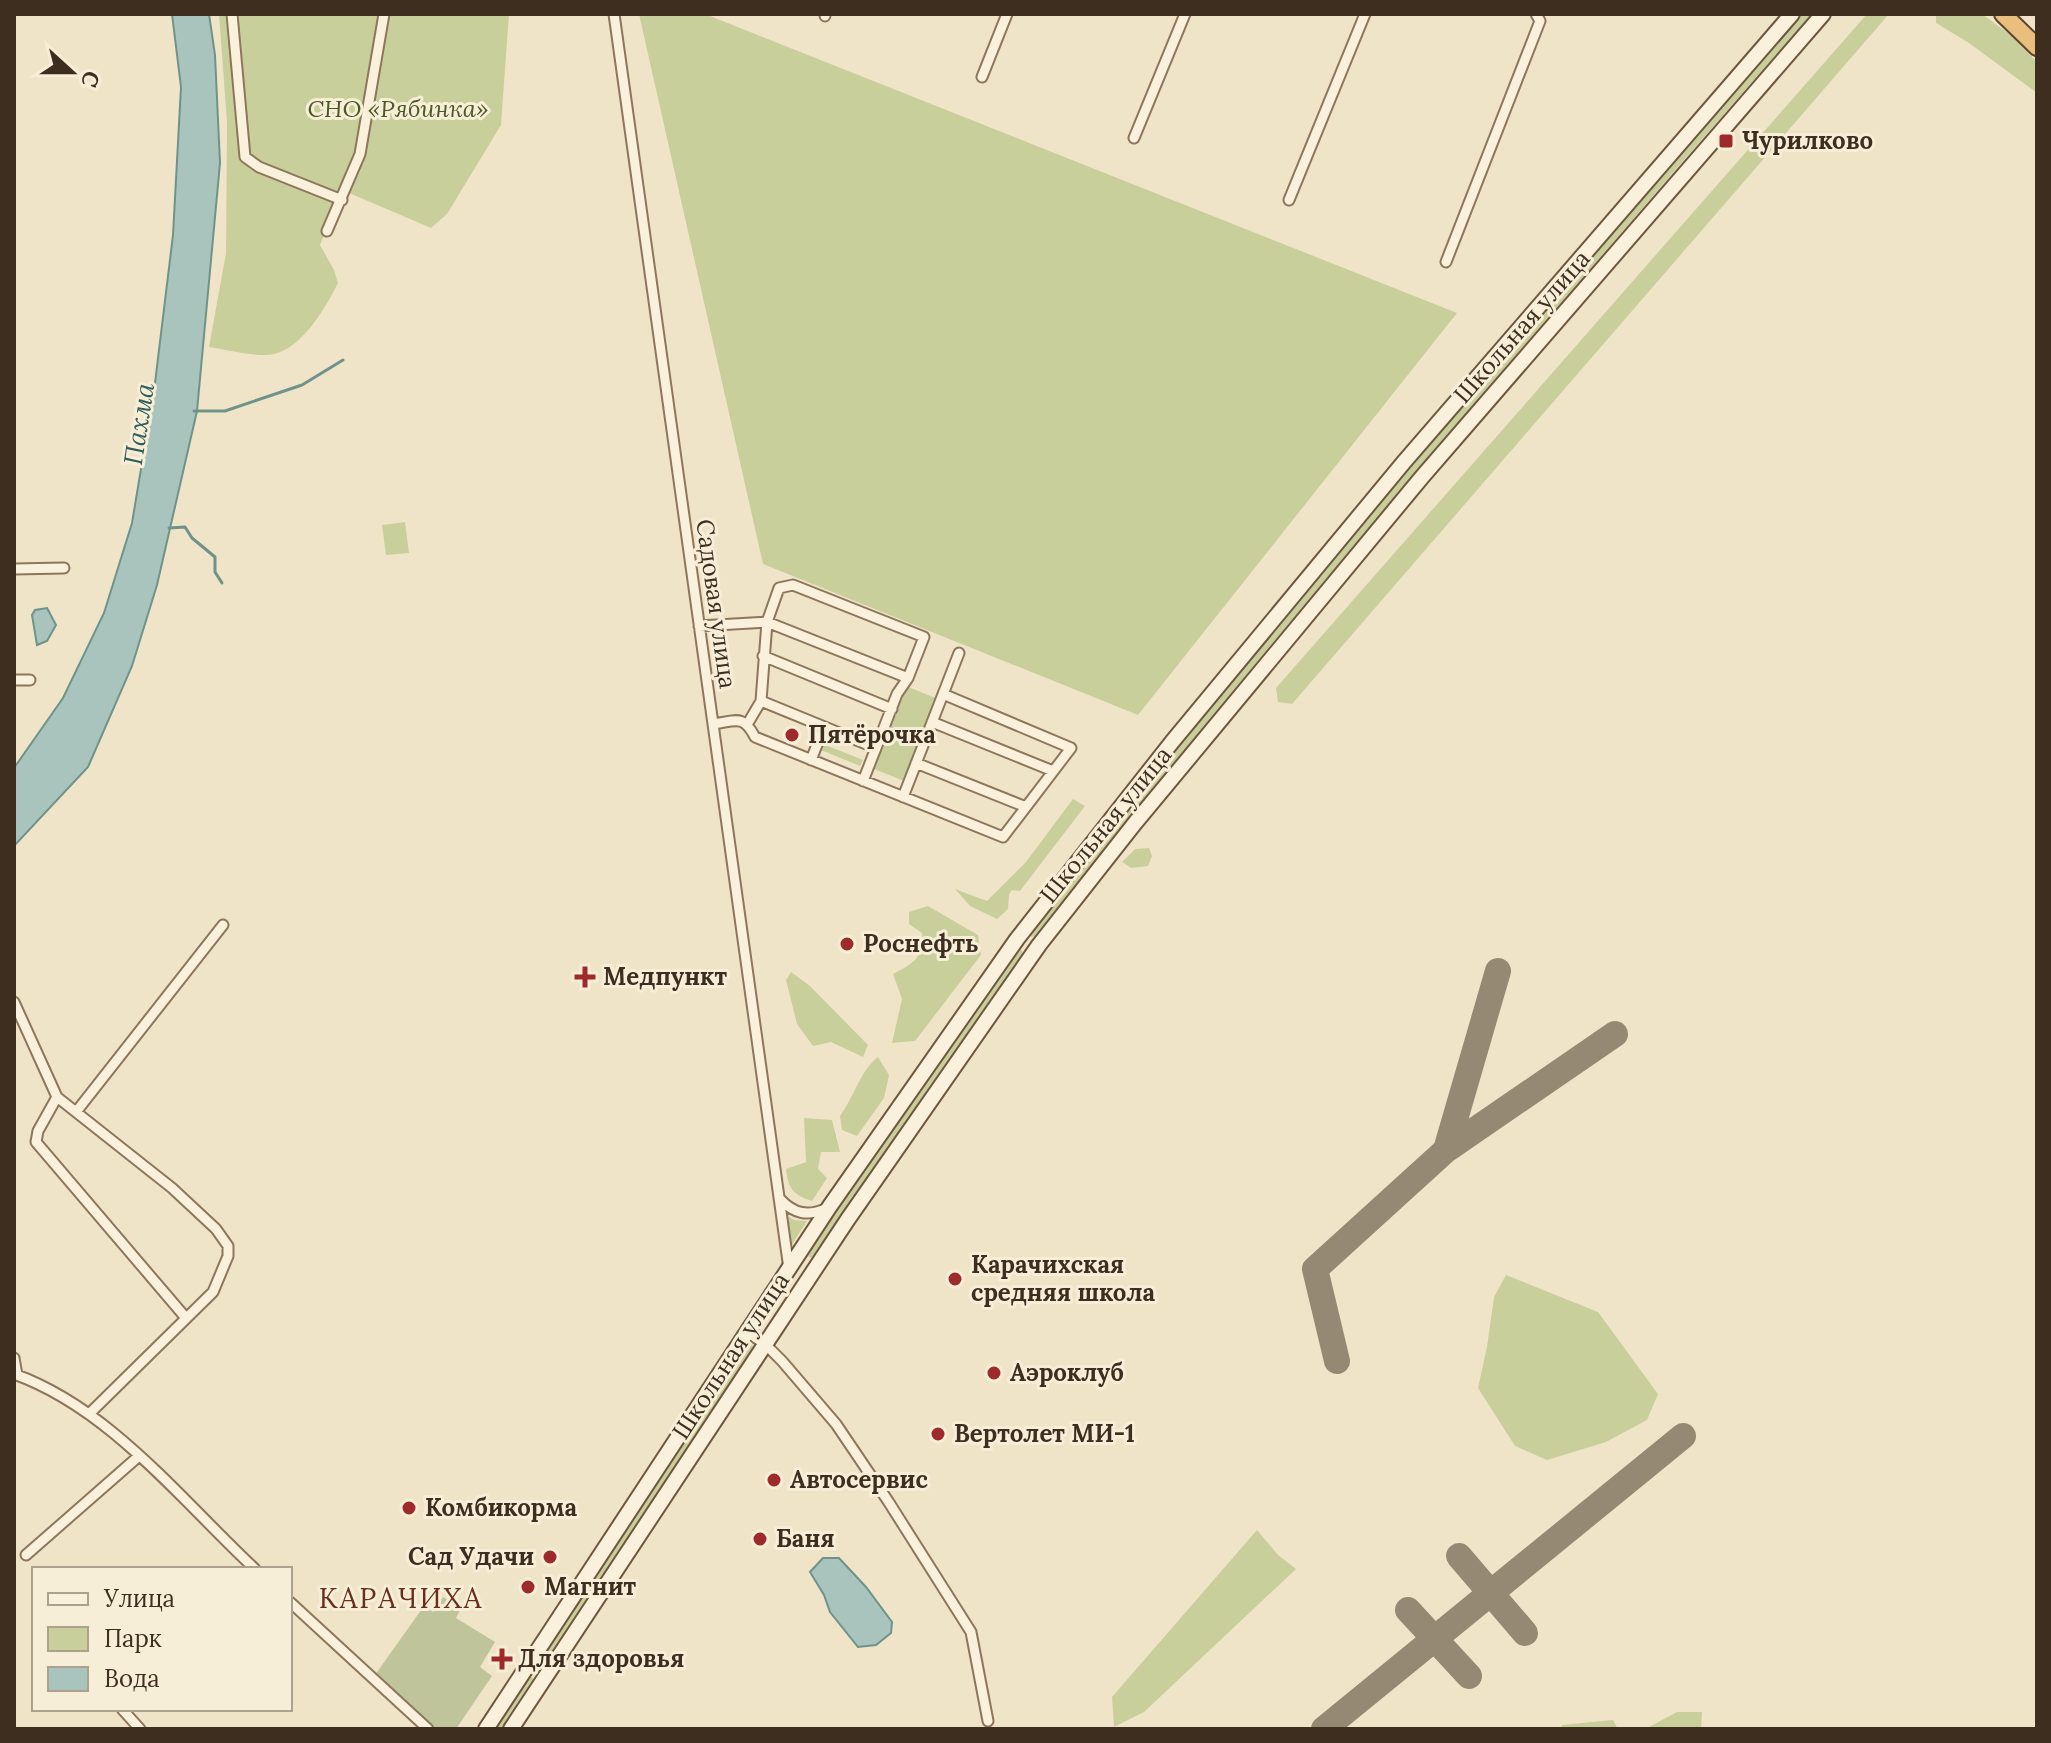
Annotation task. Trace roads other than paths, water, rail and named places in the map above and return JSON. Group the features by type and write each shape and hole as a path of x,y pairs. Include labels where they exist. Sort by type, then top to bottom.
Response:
{"highway":[{"path":"2003,14 2037,47"},
{"path":"2019,14 2037,31"}],"main road":[{"name":"Школьная улица","path":"486,1729 830,1206 1017,939 1172,742 1404,462 1792,14"},
{"name":"Школьная улица","path":"511,1729 924,1106 1034,952 1135,823 1422,477 1823,14"},
{"path":"1017,939 1034,952"},
{"path":"789,1269 807,1281"}],"street":[{"path":"232,14 245,157 259,167 342,200"},
{"path":"327,231 360,154 384,14"},
{"name":"Садовая улица","path":"614,14 789,1269"},
{"path":"982,77 1007,14"},
{"path":"1134,138 1185,14"},
{"path":"1289,200 1365,14"},
{"path":"1446,262 1540,21 1536,14"},
{"path":"14,569 64,568"},
{"path":"748,723 761,701 767,622 779,588 793,585 924,637 908,678 897,694 863,781"},
{"path":"699,626 767,622 908,678"},
{"path":"903,797 959,653"},
{"path":"763,656 892,709"},
{"path":"14,680 30,680"},
{"path":"713,724 741,720 748,723 755,737 1003,837 1071,748 943,694"},
{"path":"761,701 876,748"},
{"path":"932,722 1053,771"},
{"path":"811,760 824,727"},
{"path":"916,763 1026,807"},
{"path":"76,1112 223,925"},
{"path":"14,1002 57,1097 172,1188 216,1229 228,1246 228,1256 213,1292 89,1414"},
{"path":"57,1097 38,1131 36,1142 186,1318"},
{"path":"779,1199 804,1215 830,1206"},
{"name":"Школьная улица","path":"747,1332 782,1361 836,1424 971,1632 988,1721"},
{"path":"14,1358 15,1375 63,1396 89,1414 139,1456 253,1567"},
{"path":"26,1555 139,1456"},
{"path":"292,1604 428,1729"},
{"path":"124,1711 140,1729"}],"water":[{"name":"Пахма","path":"172,14 209,14 215,55 220,163 197,411 157,585 132,666 88,767 14,846 14,768 63,698 104,613 132,523 154,391 173,235 181,87"},
{"path":"47,608 56,625 47,641 37,645 32,615 35,610"},
{"path":"823,1558 839,1558 892,1622 891,1633 876,1645 858,1647 830,1612 810,1572"}],"waterway":[{"path":"194,411 225,411 302,385 343,360"},
{"path":"169,528 185,527 192,538 215,557 215,572 222,583"}],"place":[{"name":"Чурилково","path":"1726,141"},
{"name":"Пятёрочка","path":"792,735"},
{"name":"Роснефть","path":"847,944"},
{"name":"Медпункт","path":"585,977"},
{"name":"Карачихская средняя школа","path":"955,1279"},
{"name":"Аэроклуб","path":"994,1373"},
{"name":"Вертолет МИ-1","path":"938,1434"},
{"name":"Автосервис","path":"774,1480"},
{"name":"Комбикорма","path":"409,1508"},
{"name":"Баня","path":"760,1539"},
{"name":"Сад Удачи","path":"550,1557"},
{"name":"Магнит","path":"528,1587"},
{"name":"Для здоровья","path":"502,1659"}],"district":[{"name":"КАРАЧИХА","path":"401,1598"}],"park label":[{"name":"СНО «Рябинка»","path":"398,109"}]}
